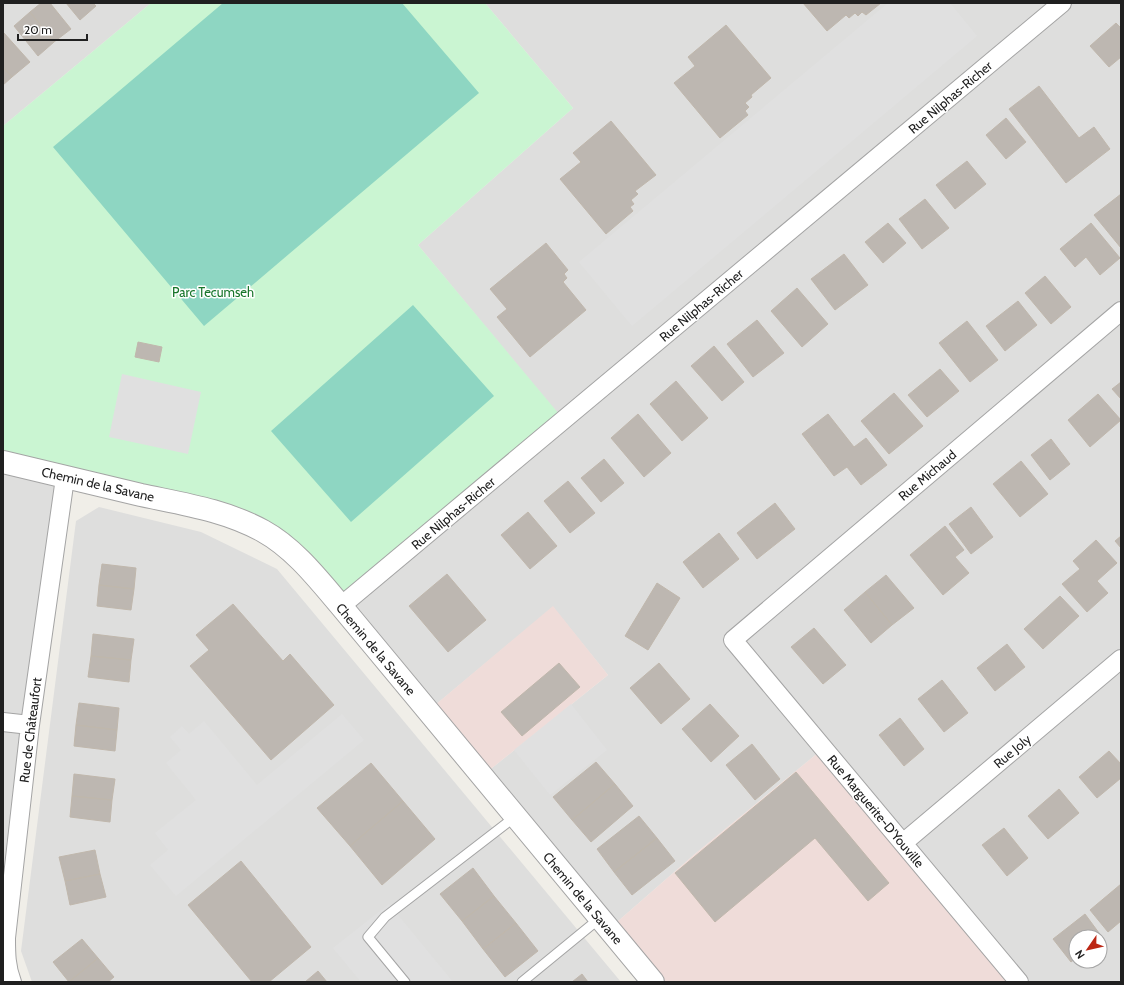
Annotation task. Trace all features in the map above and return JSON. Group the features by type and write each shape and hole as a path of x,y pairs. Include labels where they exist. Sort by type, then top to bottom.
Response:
{"street":[{"name":"Rue Nilphas-Richer","path":"341,606 1062,3"},
{"name":"Rue Michaud","path":"734,640 1121,311"},
{"name":"Chemin de la Savane","path":"3,462 65,478 214,511 240,520 264,532 285,546 312,573 341,606 653,982"},
{"name":"Rue de Châteaufort","path":"12,982 8,972 6,938 30,725 65,478"},
{"name":"Rue Marguerite-D'Youville","path":"734,640 1019,982"},
{"name":"Rue Joly","path":"903,843 1121,659"},
{"path":"3,722 30,725"}],"lane":[{"path":"405,982 368,937 385,917 516,816"},
{"path":"522,982 600,918"}],"shaded area":[{"path":"3,3 151,3 3,126"},
{"path":"485,3 1121,3 1121,982 1019,982 824,748 696,853 609,929 482,776 608,675 553,607 428,711 341,606 563,420 418,245 573,108"},
{"path":"888,3 950,3 977,36 632,326 579,262"},
{"path":"122,374 201,392 188,454 109,437"},
{"path":"3,462 65,478 3,982"},
{"path":"99,507 201,532 277,569 621,982 32,982 21,951 76,521"},
{"path":"553,606 608,675 482,776 428,711"},
{"path":"571,704 607,750 550,795 514,750"},
{"path":"342,714 364,740 176,896 150,865 168,850 155,833 196,800 166,763 181,750 170,737 182,726 189,734 204,721 257,785"},
{"path":"824,748 1019,982 653,982 609,929 696,853"},
{"path":"389,904 453,982 361,982 333,948"}],"green space":[{"name":"Parc Tecumseh","path":"151,3 485,3 573,108 418,245 564,420 341,606 264,531 3,462 3,126"},
{"path":"223,3 402,3 479,93 204,326 53,147"},
{"path":"413,305 494,396 351,522 271,431"}],"building":[{"path":"41,3 50,3 71,29 54,42 30,12"},
{"path":"66,3 93,3 96,6 80,20"},
{"path":"803,3 881,3 866,15 862,12 858,16 855,13 849,18 846,15 827,31"},
{"path":"30,12 54,42 38,56 14,26"},
{"path":"1116,23 1121,28 1121,57 1109,67 1090,46"},
{"path":"726,25 771,78 751,95 752,97 745,103 749,107 745,111 748,115 720,138 674,83 695,66 688,57"},
{"path":"4,33 30,62 12,77 3,67"},
{"path":"3,67 12,77 3,85"},
{"path":"1039,86 1079,138 1094,127 1110,149 1066,183 1009,109"},
{"path":"1006,118 1026,142 1006,159 986,135"},
{"path":"611,121 656,175 635,191 638,194 631,200 634,204 630,207 633,211 606,234 560,179 581,162 573,153"},
{"path":"967,161 986,184 955,209 936,185"},
{"path":"1121,194 1121,248 1094,215"},
{"path":"925,199 949,228 922,249 899,219"},
{"path":"888,223 906,243 883,263 865,242"},
{"path":"1091,223 1120,258 1100,275 1086,257 1075,267 1060,249"},
{"path":"546,243 568,270 564,274 567,278 563,282 586,310 530,357 497,317 507,309 490,289"},
{"path":"844,254 868,285 835,310 811,279"},
{"path":"1045,276 1071,307 1051,324 1025,293"},
{"path":"797,288 828,324 802,347 771,311"},
{"path":"1018,301 1037,325 1005,351 986,326"},
{"path":"757,320 784,353 753,377 727,344"},
{"path":"967,321 998,360 970,382 939,343"},
{"path":"138,342 162,347 159,362 135,357"},
{"path":"714,346 744,382 722,401 691,366"},
{"path":"940,369 959,391 927,417 908,395"},
{"path":"676,381 708,418 682,441 650,404"},
{"path":"1121,382 1121,399 1112,389"},
{"path":"894,393 923,426 889,454 861,421"},
{"path":"1098,394 1121,420 1090,447 1068,420"},
{"path":"638,414 671,453 644,477 611,438"},
{"path":"828,414 854,447 866,438 887,465 861,485 847,467 834,476 802,434"},
{"path":"1051,439 1070,464 1050,480 1031,455"},
{"path":"604,459 624,483 601,502 581,478"},
{"path":"1021,461 1048,494 1020,517 993,484"},
{"path":"568,481 595,513 570,533 544,501"},
{"path":"775,503 795,529 757,559 737,533"},
{"path":"971,507 993,537 971,554 949,524"},
{"path":"528,512 557,546 530,569 501,535"},
{"path":"945,526 964,550 955,557 969,573 943,595 910,555"},
{"path":"719,533 739,559 703,588 683,562"},
{"path":"1121,536 1121,548 1115,541"},
{"path":"1096,540 1117,563 1097,581 1108,593 1087,612 1062,584 1080,569 1073,561"},
{"path":"102,564 136,568 134,589 99,585"},
{"path":"447,574 486,620 448,652 409,606"},
{"path":"886,575 914,608 892,625 865,592"},
{"path":"657,583 680,598 648,650 625,636"},
{"path":"99,585 134,589 131,610 97,606"},
{"path":"865,592 892,625 871,643 844,610"},
{"path":"1060,596 1079,616 1043,649 1024,629"},
{"path":"233,604 283,661 290,654 334,705 271,760 190,666 209,650 196,635"},
{"path":"814,628 846,665 823,684 791,647"},
{"path":"93,634 134,639 131,660 91,656"},
{"path":"1007,644 1025,667 995,691 977,668"},
{"path":"91,656 131,660 129,682 88,677"},
{"path":"559,663 580,687 522,736 501,712"},
{"path":"659,663 690,699 661,724 630,688"},
{"path":"942,680 968,713 944,732 918,699"},
{"path":"79,703 119,708 117,730 76,725"},
{"path":"710,704 739,736 711,762 682,729"},
{"path":"900,718 924,749 904,766 879,735"},
{"path":"76,725 117,730 115,751 74,746"},
{"path":"752,744 780,779 755,800 726,765"},
{"path":"1109,751 1121,764 1121,778 1097,798 1079,777"},
{"path":"596,762 615,784 572,820 553,797"},
{"path":"371,763 403,801 350,846 317,808"},
{"path":"796,772 889,883 868,901 815,838 715,922 675,873"},
{"path":"74,774 115,779 112,800 72,796"},
{"path":"615,784 633,806 591,842 572,820"},
{"path":"1059,789 1079,813 1048,839 1028,816"},
{"path":"72,796 112,800 110,822 70,817"},
{"path":"403,801 435,839 382,885 350,846"},
{"path":"639,816 657,838 614,872 597,849"},
{"path":"1004,828 1028,858 1007,876 982,845"},
{"path":"657,838 675,861 632,895 614,872"},
{"path":"95,850 100,874 65,881 59,857"},
{"path":"241,861 311,947 269,982 252,982 188,905"},
{"path":"473,868 494,896 462,921 440,894"},
{"path":"100,874 106,897 70,905 65,881"},
{"path":"1121,884 1121,921 1108,932 1108,929 1106,929 1090,910"},
{"path":"494,896 516,923 483,949 462,921"},
{"path":"1085,914 1096,929 1068,929 1068,958 1053,939"},
{"path":"516,923 538,951 505,977 483,949"},
{"path":"82,939 98,958 69,982 53,962"},
{"path":"98,958 114,977 108,982 69,982"},
{"path":"318,971 327,982 305,982"},
{"path":"582,974 588,982 572,982"}]}
